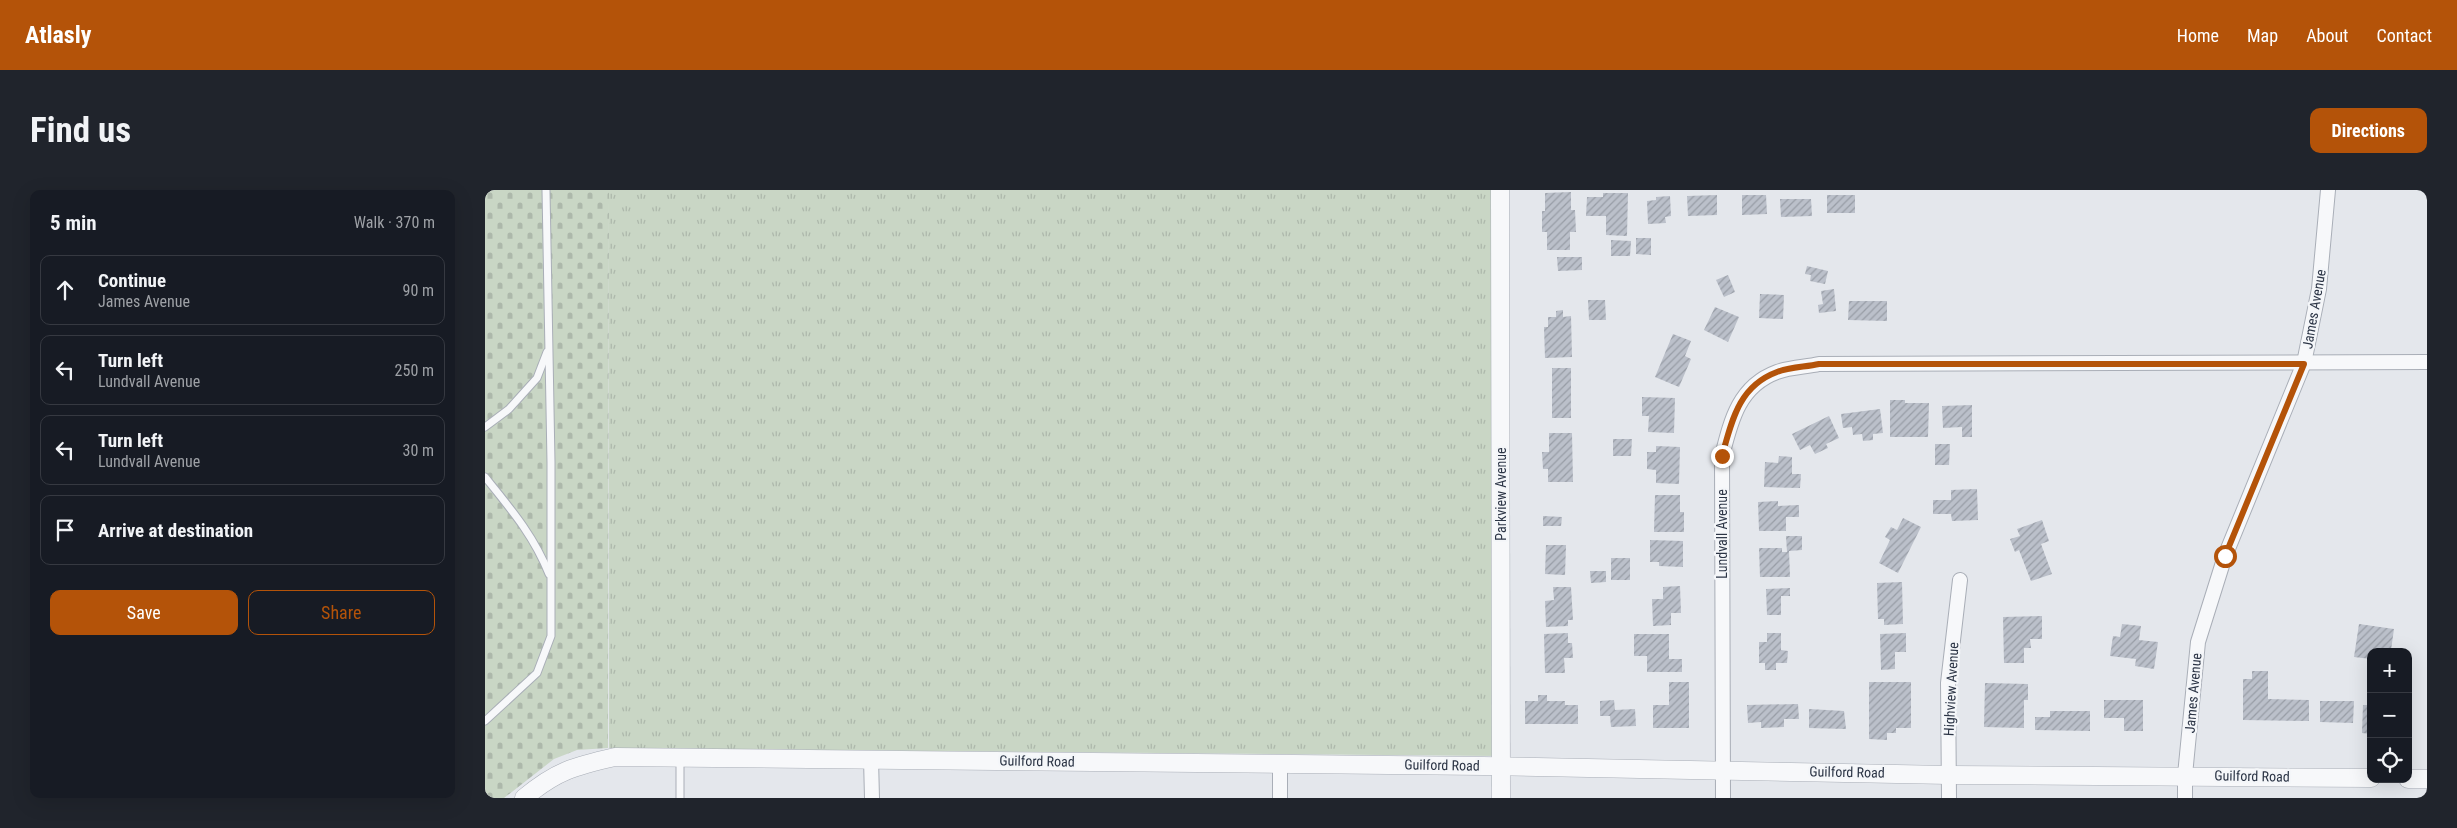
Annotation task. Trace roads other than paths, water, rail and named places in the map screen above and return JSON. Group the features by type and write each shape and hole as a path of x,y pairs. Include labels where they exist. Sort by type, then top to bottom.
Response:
{"street":[{"name":"Parkview Avenue","path":"1500,190 1501,798"},
{"name":"James Avenue","path":"2185,798 2185,776 2198,642 2225,556 2304,364 2319,289 2329,190"},
{"name":"Lundvall Avenue","path":"1723,798 1722,456 1733,416 1751,385 1777,372 1819,364 2304,364 2427,362"},
{"name":"Highview Avenue","path":"1949,798 1948,683 1960,580"},
{"name":"Guilford Road","path":"524,798 547,779 575,766 615,756 1723,769 1949,775 2367,778"},
{"path":"871,759 872,798"},
{"path":"1280,764 1280,798"},
{"path":"2412,779 2427,779"}],"lane":[{"path":"485,721 537,673 551,636 546,190"},
{"path":"485,427 509,409 537,378 549,348"},
{"path":"485,477 525,526 541,554 551,579"},
{"path":"680,758 680,798"}]}
